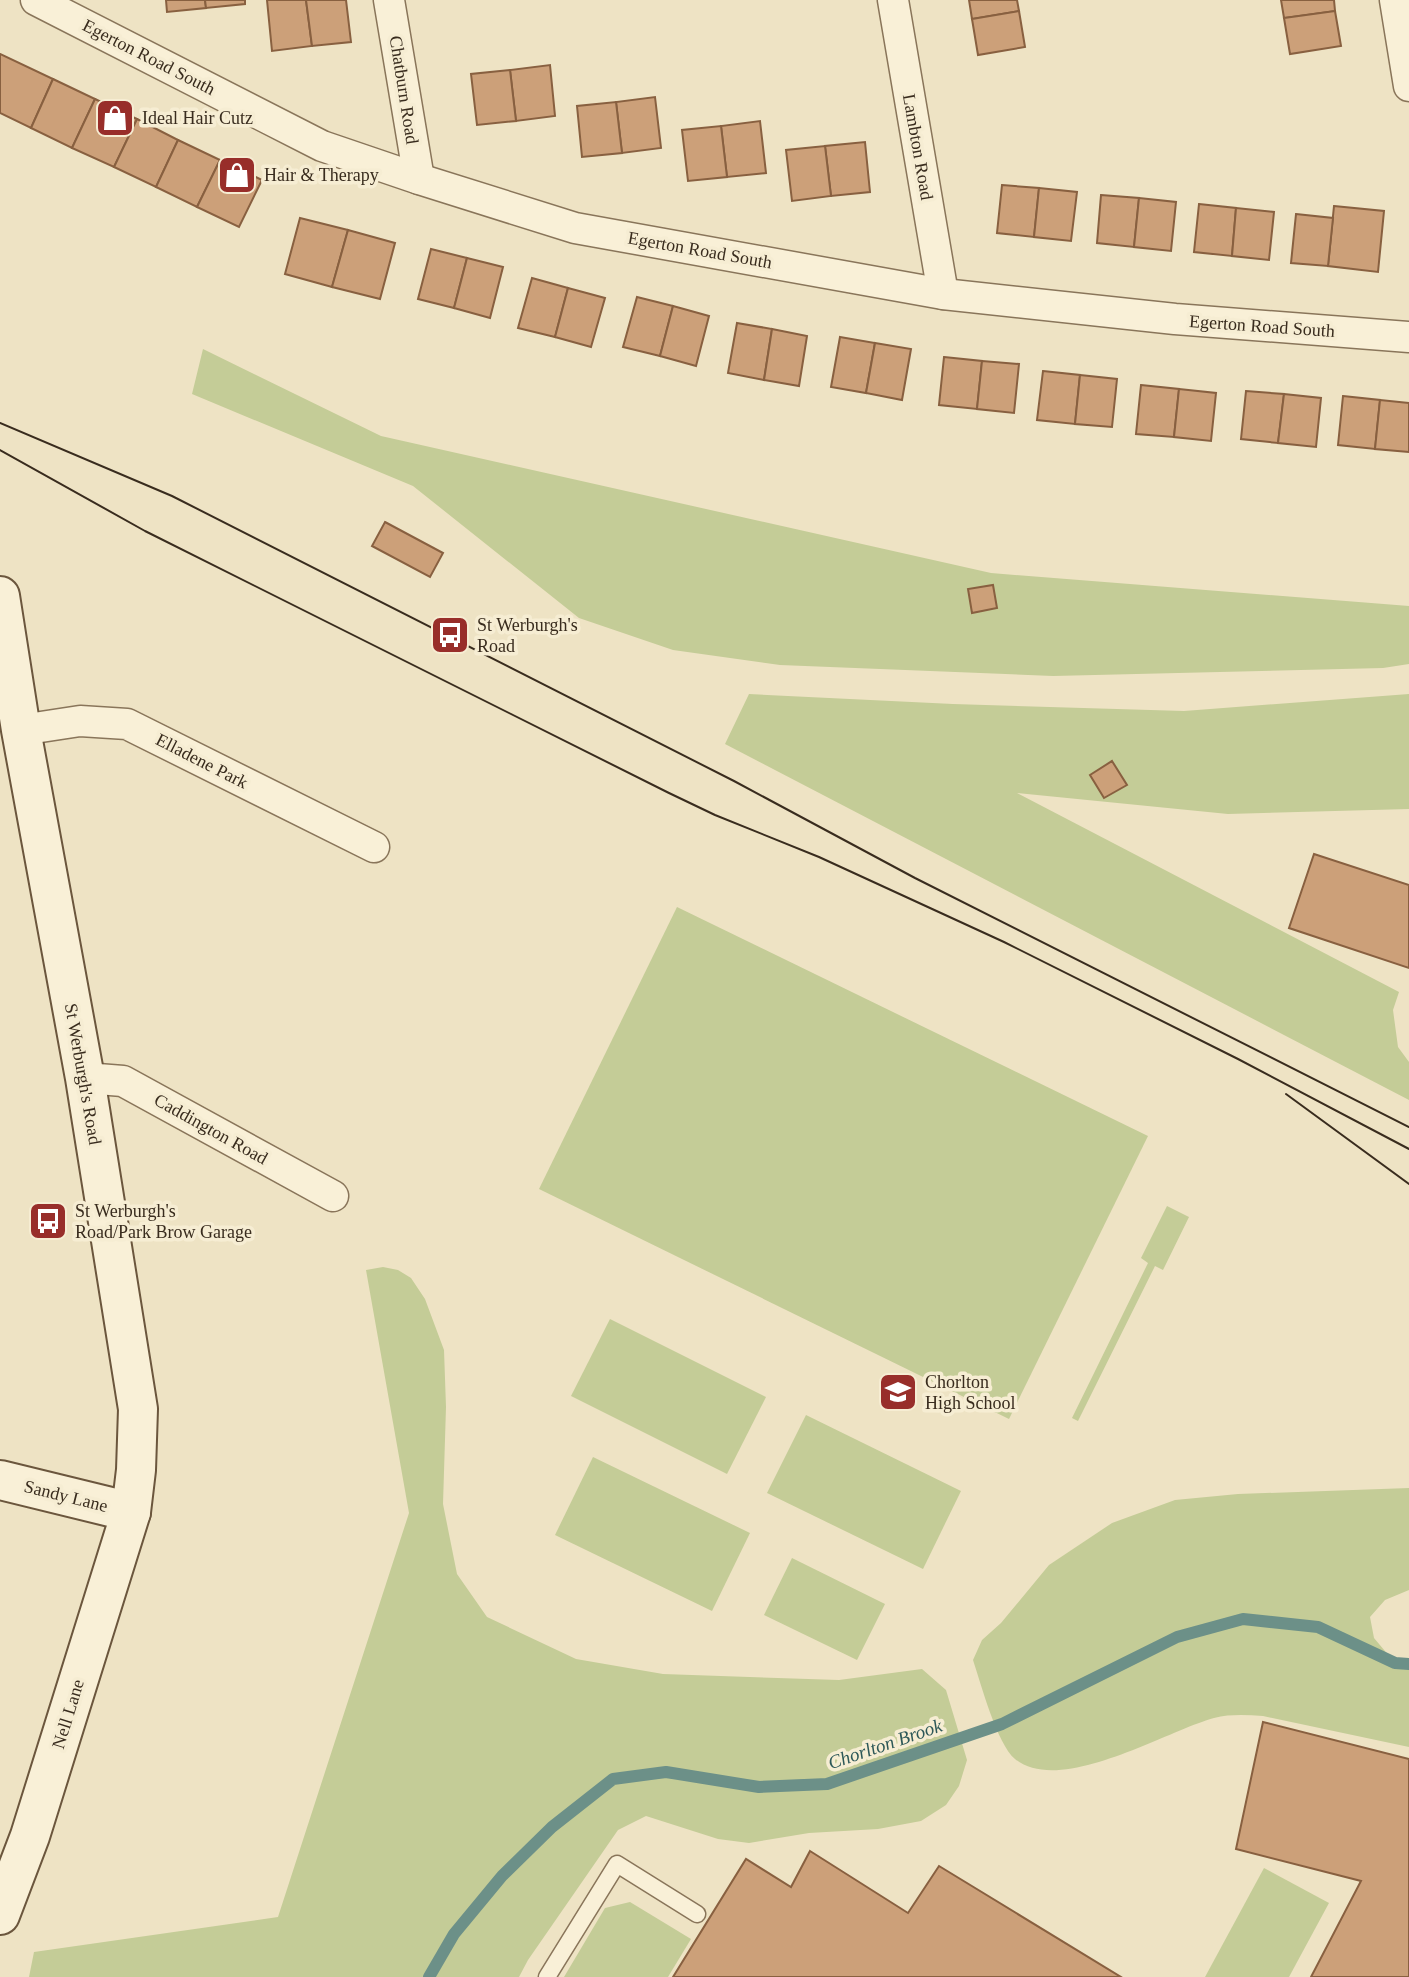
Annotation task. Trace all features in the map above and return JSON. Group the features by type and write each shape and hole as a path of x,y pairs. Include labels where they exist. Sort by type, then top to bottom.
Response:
{"street":[{"name":"Egerton Road South","path":"36,0 322,146 575,228 943,294 1175,319 1409,337"},
{"name":"Chatburn Road","path":"389,0 419,179"},
{"name":"Lambton Road","path":"893,0 943,294"},
{"path":"1395,0 1409,86"},
{"name":"St Werburgh's Road","path":"0,596 21,730 85,1078 138,1409 136,1470 131,1512"},
{"name":"Elladene Park","path":"21,730 80,721 127,724 374,847"},
{"name":"Caddington Road","path":"85,1078 123,1081 333,1196"},
{"name":"Sandy Lane","path":"0,1480 131,1512"},
{"name":"Nell Lane","path":"0,1915 30,1836 131,1512"}],"lane":[{"path":"547,1977 617,1864 697,1914"}],"green space":[{"path":"203,349 381,436 991,573 1409,606 1409,664 1383,668 1053,676 780,665 673,650 579,618 413,486 192,394"},
{"path":"749,694 1184,711 1409,694 1409,809 1228,814 1017,793 1399,992 1393,1010 1398,1047 1409,1062 1409,1100 725,744"},
{"path":"677,907 1148,1136 1009,1419 539,1189"},
{"path":"1167,1206 1189,1217 1163,1270 1155,1266 1078,1421 1072,1418 1148,1263 1141,1258"},
{"path":"383,1267 398,1270 411,1278 425,1299 444,1350 446,1407 443,1504 457,1574 487,1617 576,1659 663,1674 839,1680 922,1669 946,1690 967,1760 959,1786 946,1805 921,1821 878,1829 809,1833 749,1843 718,1839 646,1816 618,1830 519,1977 29,1977 34,1952 278,1917 409,1513 366,1270"},
{"path":"610,1319 766,1397 727,1474 571,1396"},
{"path":"806,1415 961,1491 923,1569 767,1493"},
{"path":"593,1457 750,1533 712,1611 555,1535"},
{"path":"1409,1488 1409,1590 1385,1600 1370,1617 1374,1638 1395,1663 1409,1664 1409,1747 1263,1716 1238,1715 1214,1718 1085,1766 1058,1770 1035,1768 1015,1759 1008,1751 990,1713 973,1660 982,1640 1001,1623 1049,1565 1112,1523 1175,1500 1238,1494"},
{"path":"792,1558 885,1604 857,1660 764,1615"},
{"path":"1264,1868 1329,1903 1289,1977 1205,1977"},
{"path":"630,1902 691,1939 668,1977 564,1977 605,1908"}],"building":[{"path":"166,0 205,0 206,8 167,12"},
{"path":"205,0 245,0 245,4 206,8"},
{"path":"267,0 306,0 312,46 272,51"},
{"path":"306,0 346,0 351,42 312,46"},
{"path":"969,0 1017,0 1019,11 972,19"},
{"path":"1281,0 1334,0 1335,11 1284,18"},
{"path":"1019,11 1025,47 978,55 972,19"},
{"path":"1335,11 1341,46 1290,54 1284,18"},
{"path":"0,54 53,79 31,128 0,113"},
{"path":"550,65 555,116 516,121 510,70"},
{"path":"510,70 516,121 477,125 471,74"},
{"path":"53,79 95,99 72,148 31,128"},
{"path":"655,97 661,148 622,153 616,102"},
{"path":"95,99 137,119 114,167 72,148"},
{"path":"616,102 622,153 582,157 577,106"},
{"path":"137,119 178,140 156,187 114,167"},
{"path":"760,121 766,173 727,177 721,126"},
{"path":"721,126 727,177 688,181 682,130"},
{"path":"178,140 220,160 197,207 156,187"},
{"path":"865,142 870,192 831,196 825,146"},
{"path":"825,146 831,196 792,201 786,150"},
{"path":"220,160 262,180 239,227 197,207"},
{"path":"1002,185 1039,188 1034,237 997,233"},
{"path":"1039,188 1077,192 1071,241 1034,237"},
{"path":"1101,195 1139,198 1134,247 1097,243"},
{"path":"1139,198 1176,202 1171,251 1134,247"},
{"path":"1199,204 1236,208 1232,256 1194,252"},
{"path":"1334,206 1384,211 1378,272 1328,266"},
{"path":"1236,208 1274,212 1269,260 1232,256"},
{"path":"1296,214 1333,218 1328,266 1291,263"},
{"path":"300,218 348,230 332,287 285,274"},
{"path":"348,230 395,243 380,299 332,287"},
{"path":"431,249 467,258 454,308 418,299"},
{"path":"467,258 503,267 490,318 454,308"},
{"path":"532,278 568,288 555,337 518,328"},
{"path":"568,288 605,298 591,347 555,337"},
{"path":"637,297 673,306 660,356 623,347"},
{"path":"673,306 709,316 696,366 660,356"},
{"path":"737,323 772,329 764,380 728,373"},
{"path":"772,329 807,336 799,386 764,380"},
{"path":"840,337 875,343 866,393 831,387"},
{"path":"875,343 911,349 902,400 866,393"},
{"path":"944,357 982,361 977,409 939,405"},
{"path":"982,361 1019,364 1014,413 977,409"},
{"path":"1043,371 1080,375 1075,424 1037,420"},
{"path":"1080,375 1117,379 1112,427 1075,424"},
{"path":"1141,385 1179,389 1174,437 1136,434"},
{"path":"1179,389 1216,393 1211,441 1174,437"},
{"path":"1246,391 1284,394 1278,443 1241,439"},
{"path":"1284,394 1321,398 1316,447 1278,443"},
{"path":"1343,396 1380,400 1375,449 1338,445"},
{"path":"1380,400 1409,403 1409,452 1375,449"},
{"path":"385,522 443,553 430,577 372,546"},
{"path":"993,585 997,608 972,613 968,589"},
{"path":"1112,761 1127,785 1104,798 1090,775"},
{"path":"1314,854 1409,885 1409,968 1289,928"},
{"path":"1263,1722 1409,1759 1409,1977 1311,1977 1361,1881 1236,1849"},
{"path":"810,1851 908,1913 939,1866 1121,1977 673,1977 746,1859 791,1887"}],"waterway":[{"name":"Chorlton Brook","path":"429,1977 454,1934 502,1876 552,1827 613,1779 666,1772 759,1787 827,1784 1002,1724 1177,1637 1243,1619 1318,1627 1395,1663 1409,1664"}],"tram line":[{"path":"0,423 172,496 734,781 915,878 1409,1127"},
{"path":"0,450 145,531 669,793 715,815 819,857 1004,942 1238,1059 1409,1149"},
{"path":"1286,1094 1409,1184"}],"place":[{"name":"Ideal Hair Cutz","path":"115,118"},
{"name":"Hair & Therapy","path":"237,175"},
{"name":"St Werburgh's Road","path":"450,635"},
{"name":"St Werburgh's Road/Park Brow Garage","path":"48,1221"},
{"name":"Chorlton High School","path":"898,1392"}]}
